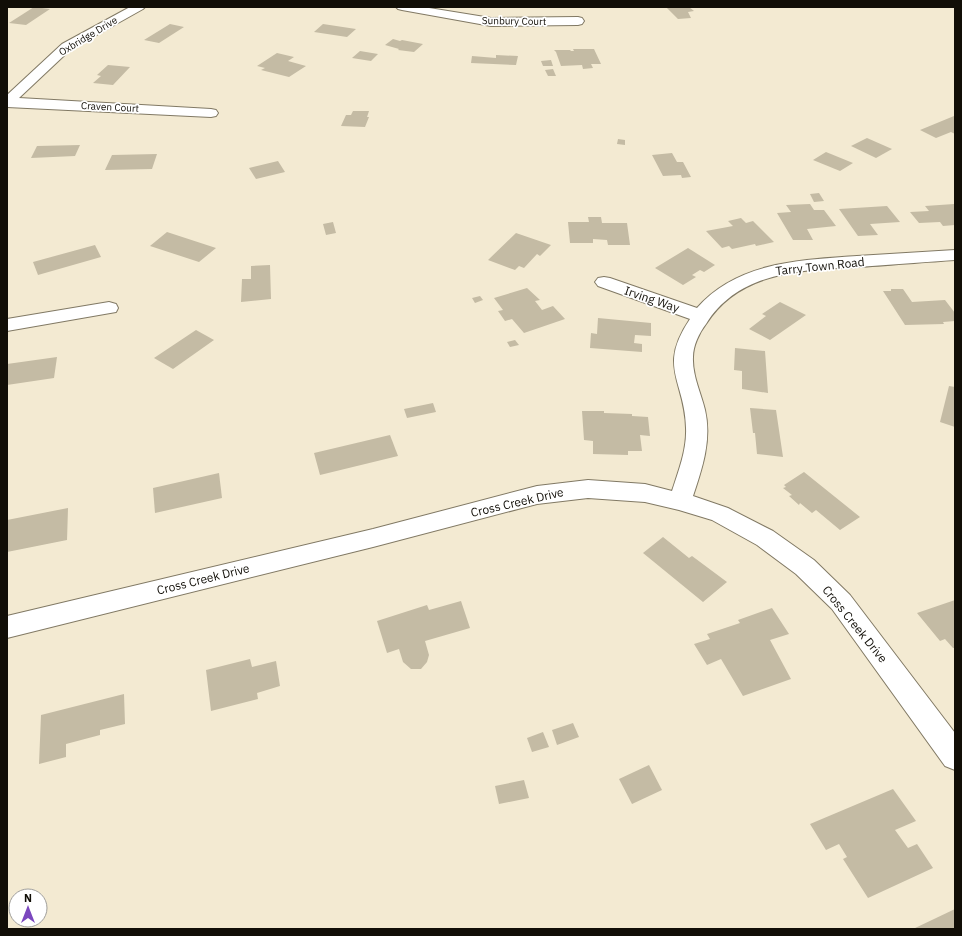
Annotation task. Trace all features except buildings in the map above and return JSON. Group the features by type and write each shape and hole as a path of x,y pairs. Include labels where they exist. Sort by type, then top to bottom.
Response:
{"street":[{"name":"Oxbridge Drive","path":"8,102 66,47 139,7"},
{"name":"Sunbury Court","path":"402,7 492,22 578,20"},
{"name":"Craven Court","path":"8,102 211,113"},
{"name":"Tarry Town Road","path":"680,501 695,453 696,438 696,420 684,370 683,358 686,343 700,316 715,299 728,289 759,274 781,268 955,255"},
{"name":"Irving Way","path":"604,282 700,316"},
{"path":"7,324 108,308"},
{"name":"Cross Creek Drive","path":"7,627 373,538 542,494 569,490 608,489 645,493 680,501 720,514 786,552 806,567 841,602 955,756"}]}
